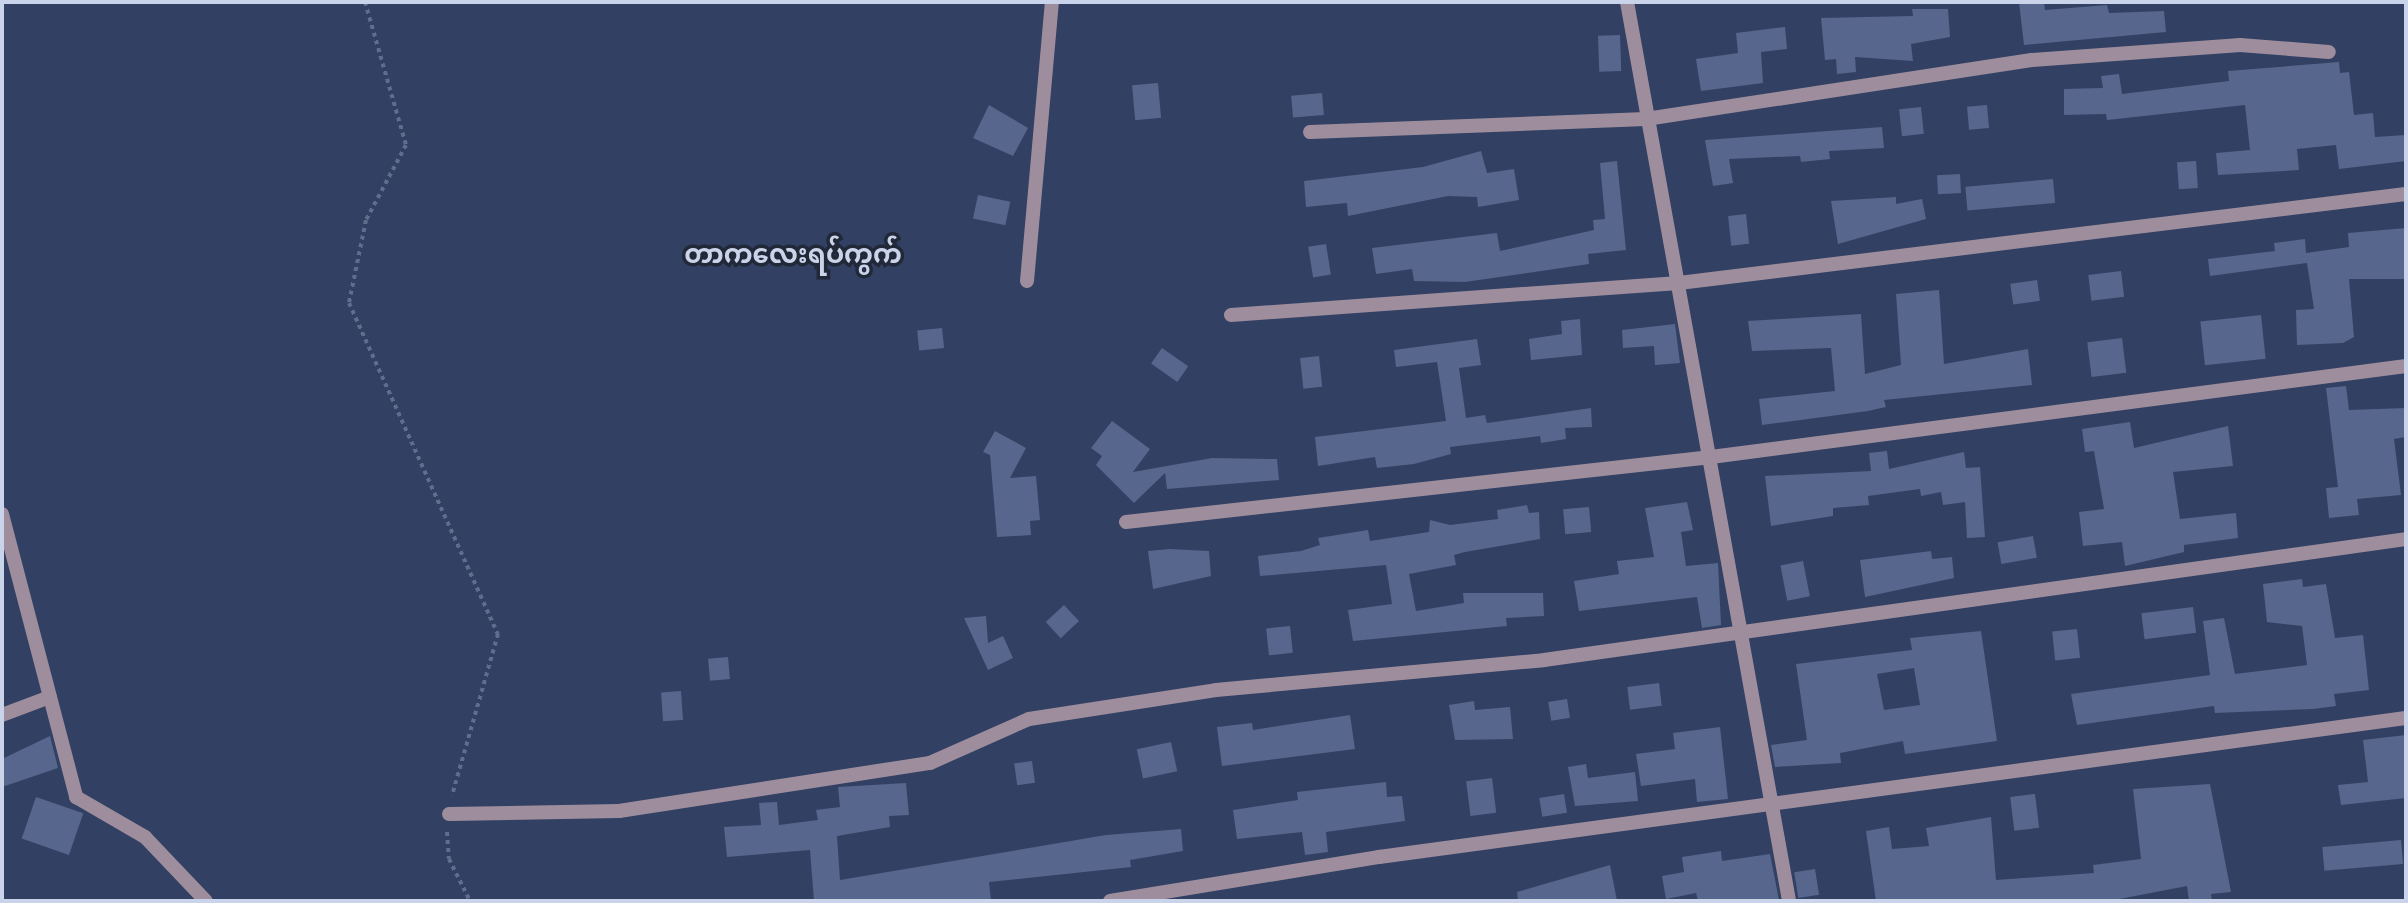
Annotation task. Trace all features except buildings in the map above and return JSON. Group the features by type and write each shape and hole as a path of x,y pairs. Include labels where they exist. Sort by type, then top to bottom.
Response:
{"street":[{"path":"1027,281 1052,2"},
{"path":"1627,2 1789,901"},
{"path":"1310,132 1646,119 2032,60 2240,45 2329,52"},
{"path":"1231,315 1679,283 2406,194"},
{"path":"1126,522 1711,457 2406,366"},
{"path":"3,520 76,797 145,837 206,901"},
{"path":"449,814 619,811 930,763 1029,719 1216,690 1544,660 1741,628 2406,539"},
{"path":"2,715 50,697"},
{"path":"1111,901 1773,802 2406,718"}],"path":[{"path":"365,2 406,145 366,220 349,303 498,634 449,814 449,859 470,901"}],"district":[{"name":"တာကလေးရပ်ကွက်","path":"793,254"}]}
